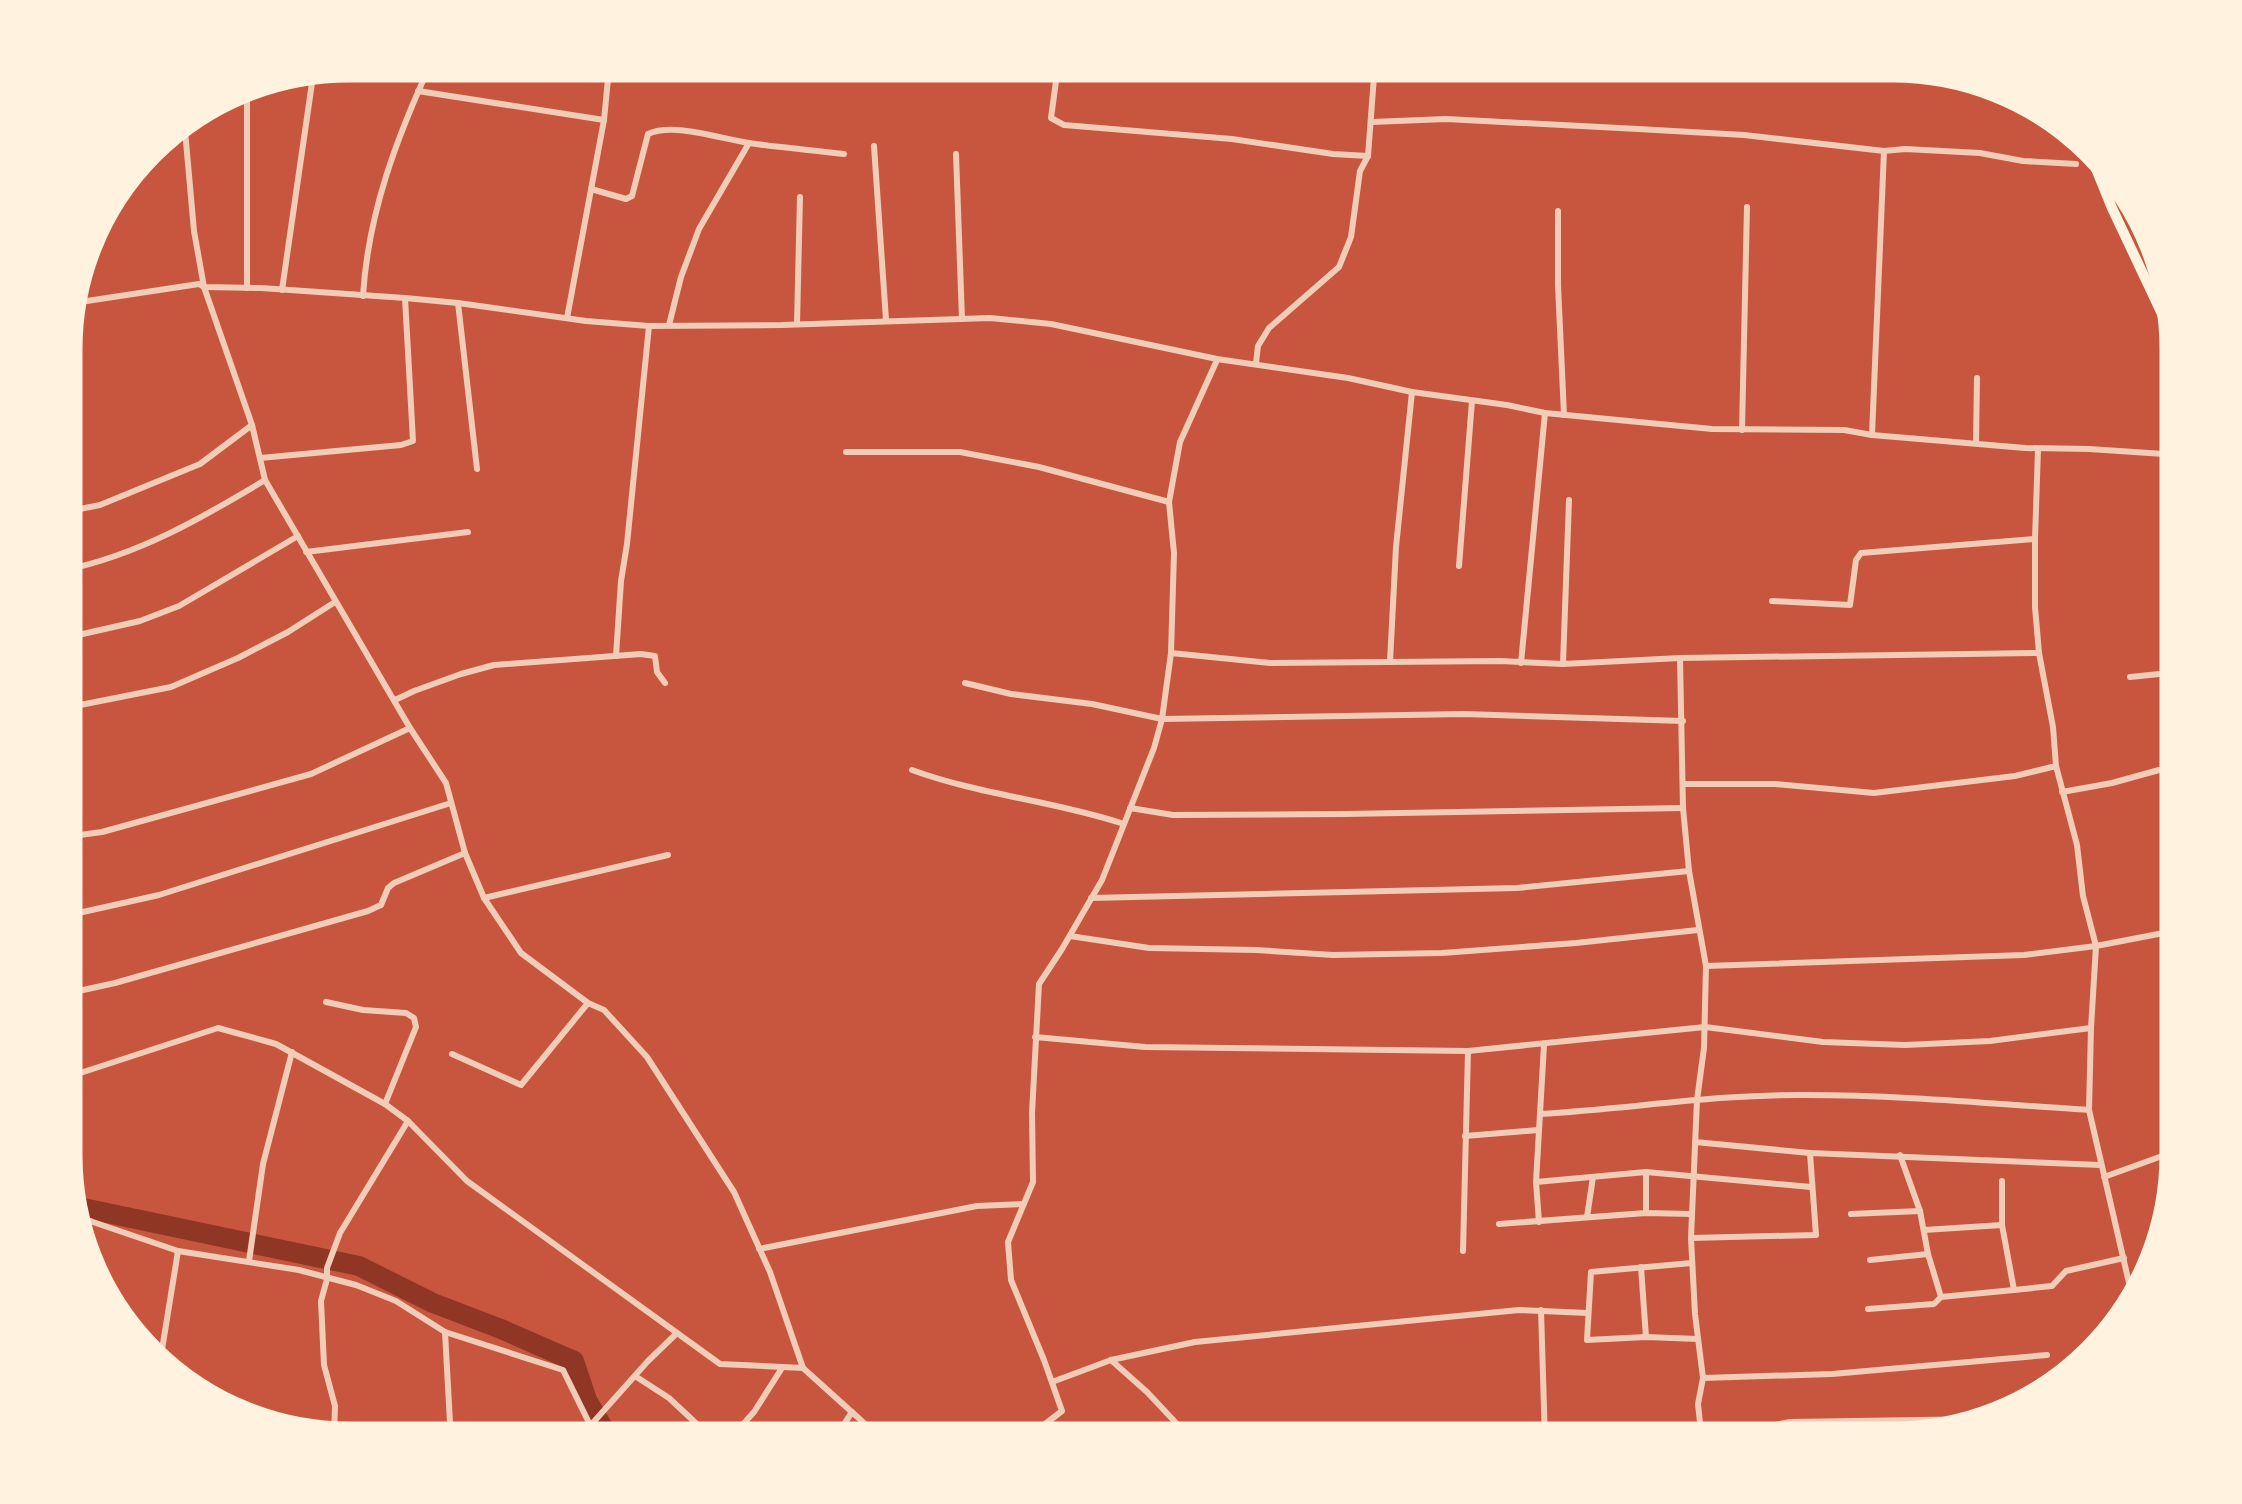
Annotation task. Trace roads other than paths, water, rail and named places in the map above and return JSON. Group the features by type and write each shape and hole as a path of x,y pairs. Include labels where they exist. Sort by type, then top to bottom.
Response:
{"highway":[{"path":"2100,177 2158,306"}],"street":[{"path":"1256,364 1258,346 1269,328 1339,267 1351,237 1360,170 1368,156 1373,80"},
{"path":"363,296 372,222 388,166 423,81"},
{"path":"567,318 608,81"},
{"path":"1056,81 1051,118 1064,125 1368,156"},
{"path":"282,290 312,83"},
{"path":"418,91 604,120"},
{"path":"247,101 247,288"},
{"path":"1372,122 1446,118 1638,128 2076,164"},
{"path":"591,189 626,199 632,196 648,134 653,130 681,130 844,154"},
{"path":"186,136 194,231 204,288 252,425 265,480 446,783 465,853 484,898 521,953 588,1003 604,1010 647,1056 734,1192 770,1272 803,1368 865,1424"},
{"path":"669,325 699,229 749,143"},
{"path":"874,146 886,320"},
{"path":"1872,435 1884,151"},
{"path":"956,154 962,318"},
{"path":"797,324 800,197"},
{"path":"1742,430 1747,207"},
{"path":"1558,212 1564,415"},
{"path":"84,301 199,284 204,288 458,303 650,326 990,318 1051,324 1217,360 1348,378 1545,414 1742,430 1844,430 2038,449 2161,454"},
{"path":"260,458 414,441 404,298"},
{"path":"458,303 477,470"},
{"path":"616,656 650,326"},
{"path":"1046,1424 1062,1411 1011,1280 1008,1242 1033,1182 1032,1113 1039,984 1102,880 1154,748 1171,652 1174,553 1169,502 1180,442 1217,360"},
{"path":"1976,443 1978,378"},
{"path":"1390,662 1396,547 1412,392"},
{"path":"1459,566 1472,401"},
{"path":"1521,663 1545,414"},
{"path":"80,509 100,506 200,464 252,425"},
{"path":"2038,449 2038,654 2053,728 2056,766 2077,845 2096,946 2089,1110 2129,1283"},
{"path":"846,452 960,452 1038,467 1169,502"},
{"path":"80,567 156,540 265,480"},
{"path":"1563,664 1570,500"},
{"path":"306,552 468,532"},
{"path":"80,635 140,622 179,606 298,536"},
{"path":"1772,601 1850,605 1856,560 1861,553 2035,539"},
{"path":"80,705 172,687 288,632 335,602"},
{"path":"1171,652 1270,662 1563,664 1680,658 2038,654"},
{"path":"395,700 494,666 616,656 655,656 657,672 665,682"},
{"path":"1680,658 1683,808 1689,871 1706,966 1691,1238 1703,1378 1698,1404 1700,1423"},
{"path":"2130,676 2161,673"},
{"path":"964,683 1162,719 1464,714 1683,721"},
{"path":"80,836 312,774 410,728"},
{"path":"1683,784 1776,784 1874,793 2014,776 2056,766"},
{"path":"912,770 938,780 1086,811 1124,824"},
{"path":"2062,792 2159,770"},
{"path":"80,913 159,896 451,803"},
{"path":"1130,808 1172,815 1683,808"},
{"path":"80,991 368,911 381,905 394,882 465,853"},
{"path":"484,898 668,854"},
{"path":"1091,898 1517,888 1689,871"},
{"path":"1070,936 1148,948 1333,955 1442,954 1698,930"},
{"path":"1706,966 2024,955 2161,933"},
{"path":"326,1002 406,1013 414,1018 416,1027 385,1104"},
{"path":"452,1054 521,1086 588,1003"},
{"path":"1036,1036 1146,1047 1468,1051 1705,1027 1823,1042 1905,1045 2090,1028"},
{"path":"80,1073 218,1028 276,1044 385,1104 467,1181 720,1364 803,1368"},
{"path":"1539,1222 1536,1182 1544,1044"},
{"path":"1463,1251 1468,1051"},
{"path":"249,1261 263,1164 292,1052"},
{"path":"1540,1114 1803,1095 2089,1110"},
{"path":"334,1423 335,1406 324,1365 321,1301 327,1268 340,1234 408,1122"},
{"path":"1465,1136 1538,1130"},
{"path":"1695,1142 1810,1153 2100,1165"},
{"path":"1691,1238 1816,1235 1810,1153"},
{"path":"1900,1155 1920,1211 1941,1297"},
{"path":"2104,1177 2161,1157"},
{"path":"1536,1182 1646,1172 1811,1187"},
{"path":"1646,1172 1646,1213"},
{"path":"1587,1217 1593,1176"},
{"path":"2002,1181 2002,1225 2014,1290"},
{"path":"758,1249 977,1206 1023,1204"},
{"path":"1851,1214 1920,1211"},
{"path":"1500,1224 1646,1213 1692,1214"},
{"path":"89,1224 90,1221 178,1252 299,1270 396,1301 445,1332 564,1370 589,1424"},
{"path":"1924,1230 2002,1225"},
{"path":"162,1347 178,1252"},
{"path":"1870,1260 1928,1254"},
{"path":"1868,1309 1934,1304 1941,1297 2052,1286 2066,1271 2124,1258"},
{"path":"1692,1263 1591,1272 1586,1340 1698,1340"},
{"path":"1641,1266 1646,1338"},
{"path":"1052,1382 1110,1360 1194,1342 1426,1317 1540,1310 1588,1314"},
{"path":"1540,1310 1544,1423"},
{"path":"445,1332 450,1424"},
{"path":"592,1424 677,1333"},
{"path":"1703,1378 1832,1374 2047,1355"},
{"path":"1110,1360 1177,1423"},
{"path":"743,1424 783,1367"},
{"path":"635,1376 669,1398 697,1424"},
{"path":"844,1424 852,1412"},
{"path":"1785,1423 1940,1420"}],"waterway":[{"path":"85,1208 359,1266 433,1303 574,1361 587,1400 601,1424"}]}
